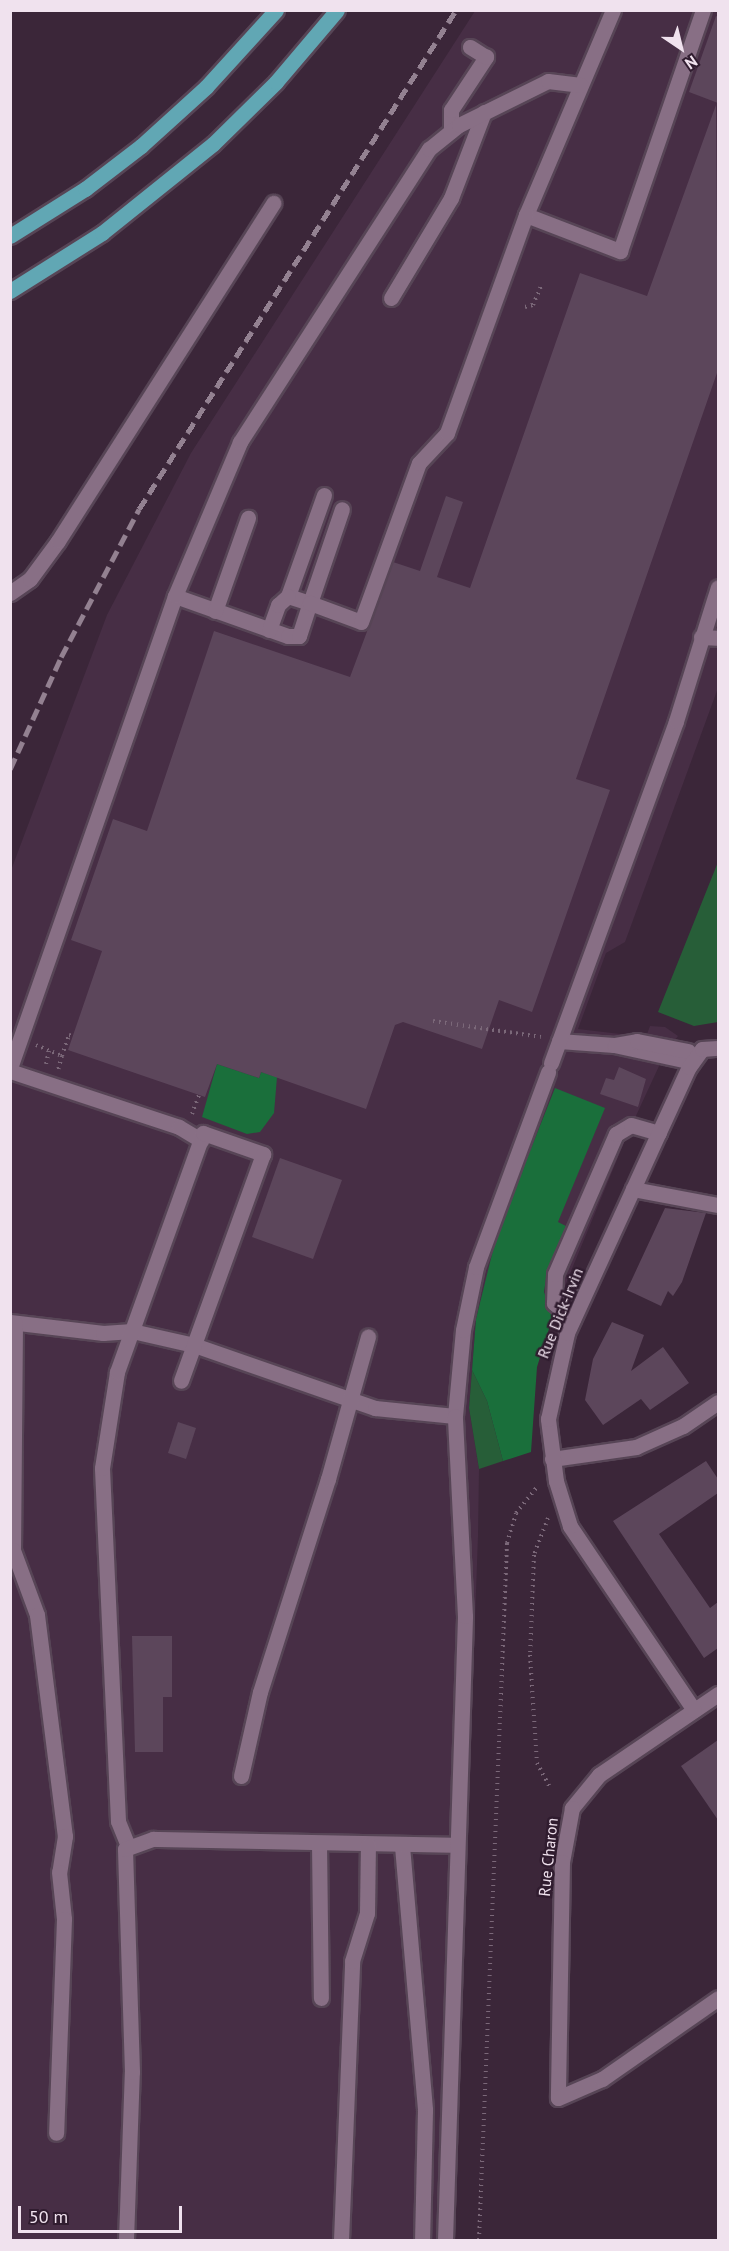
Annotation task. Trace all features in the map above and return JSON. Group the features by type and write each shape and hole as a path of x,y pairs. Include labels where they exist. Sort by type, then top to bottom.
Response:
{"main road":[{"path":"10,236 85,189 141,146 213,80 276,10"},
{"path":"10,291 111,227 213,144 276,82 337,10"}],"street":[{"path":"288,596 361,622 419,464 447,433 526,215 613,10"},
{"path":"526,215 620,251 704,10"},
{"path":"451,130 451,110 486,57 470,46"},
{"path":"201,1140 179,1127 10,1069 175,596 240,442 421,160 451,130 484,112 554,79 580,85"},
{"path":"391,298 451,198 484,112"},
{"path":"10,594 30,579 58,541 273,203"},
{"path":"269,630 278,605 288,596 324,495"},
{"path":"175,596 269,630 299,636 342,509"},
{"path":"215,611 248,518"},
{"path":"445,2241 465,1616 455,1416 462,1338 476,1267 676,721 718,587"},
{"path":"701,637 718,638"},
{"path":"560,1041 614,1045 652,1042 694,1058 718,1048"},
{"name":"Rue Dick-Irvin","path":"694,1058 573,1319 550,1401 552,1459 560,1498 579,1541 694,1710"},
{"path":"573,1319 554,1303 555,1274 616,1134 631,1125 659,1133"},
{"path":"126,2241 132,2072 122,1864 128,1846 118,1821 100,1510 110,1409 132,1331 203,1133 263,1154 182,1381"},
{"path":"633,1189 718,1204"},
{"path":"56,2133 64,1919 59,1872 65,1836 37,1615 13,1550 13,1323 132,1331 194,1345 352,1400 398,1412 455,1416"},
{"path":"241,1776 260,1692 352,1400 368,1337"},
{"path":"552,1459 636,1447 683,1426 718,1402"},
{"name":"Rue Charon","path":"718,1694 598,1775 572,1808 562,1862 558,2098 602,2079 718,1998"},
{"path":"128,1846 163,1839 402,1846 457,1845"},
{"path":"320,1843 321,1998"},
{"path":"341,2241 352,1961 367,1913 368,1845"},
{"path":"402,1846 425,2109 422,2241"}],"path":[{"path":"525,307 533,305 541,286"},
{"path":"433,1021 560,1041"},
{"path":"62,1056 69,1035 73,1036"},
{"path":"479,2241 507,1543 516,1513 537,1490 552,1459"},
{"path":"548,1518 534,1555 530,1654 537,1763 550,1787"}],"shaded area":[{"path":"475,11 718,11 718,688 625,942 606,953 578,1029 646,1037 650,1026 665,1027 678,1036 666,1051 628,1133 543,1339 476,1320 469,1408 479,1469 478,1536 453,2240 11,2240 10,873 107,615 191,453"}],"green space":[{"path":"718,862 718,1022 694,1026 658,1012"},
{"path":"217,1064 259,1078 261,1072 277,1077 274,1113 260,1132 247,1134 202,1117"},
{"path":"555,1088 605,1108 558,1222 568,1227 546,1279 544,1292 553,1316 537,1367 531,1452 503,1461 487,1401 472,1370 476,1319 497,1234"},
{"path":"472,1370 487,1401 503,1461 479,1469 469,1408"}],"building":[{"path":"716,16 718,17 718,103 689,92"},
{"path":"716,105 718,370 576,779 610,790 532,1012 499,1000 482,1049 403,1022 395,1025 366,1109 261,1072 259,1078 217,1064 205,1097 68,1050 102,951 71,940 113,819 147,831 214,631 350,677 393,562 420,571 446,496 463,502 437,577 470,588 580,273 647,296"},
{"path":"619,1067 646,1079 638,1107 600,1094 606,1078 614,1080"},
{"path":"280,1158 342,1180 313,1259 252,1237"},
{"path":"665,1208 706,1213 682,1282 673,1296 668,1291 661,1306 627,1290"},
{"path":"612,1322 644,1335 631,1371 663,1347 689,1383 650,1410 641,1399 603,1425 585,1400 593,1359"},
{"path":"178,1422 196,1428 186,1459 168,1453"},
{"path":"706,1461 718,1479 718,1493 659,1534 710,1608 718,1602 718,1648 704,1658 613,1521"},
{"path":"132,1636 172,1636 172,1697 163,1697 163,1752 135,1752"},
{"path":"718,1740 718,1820 681,1766"}],"railway":[{"path":"10,769 61,657 139,509 456,10"}]}
